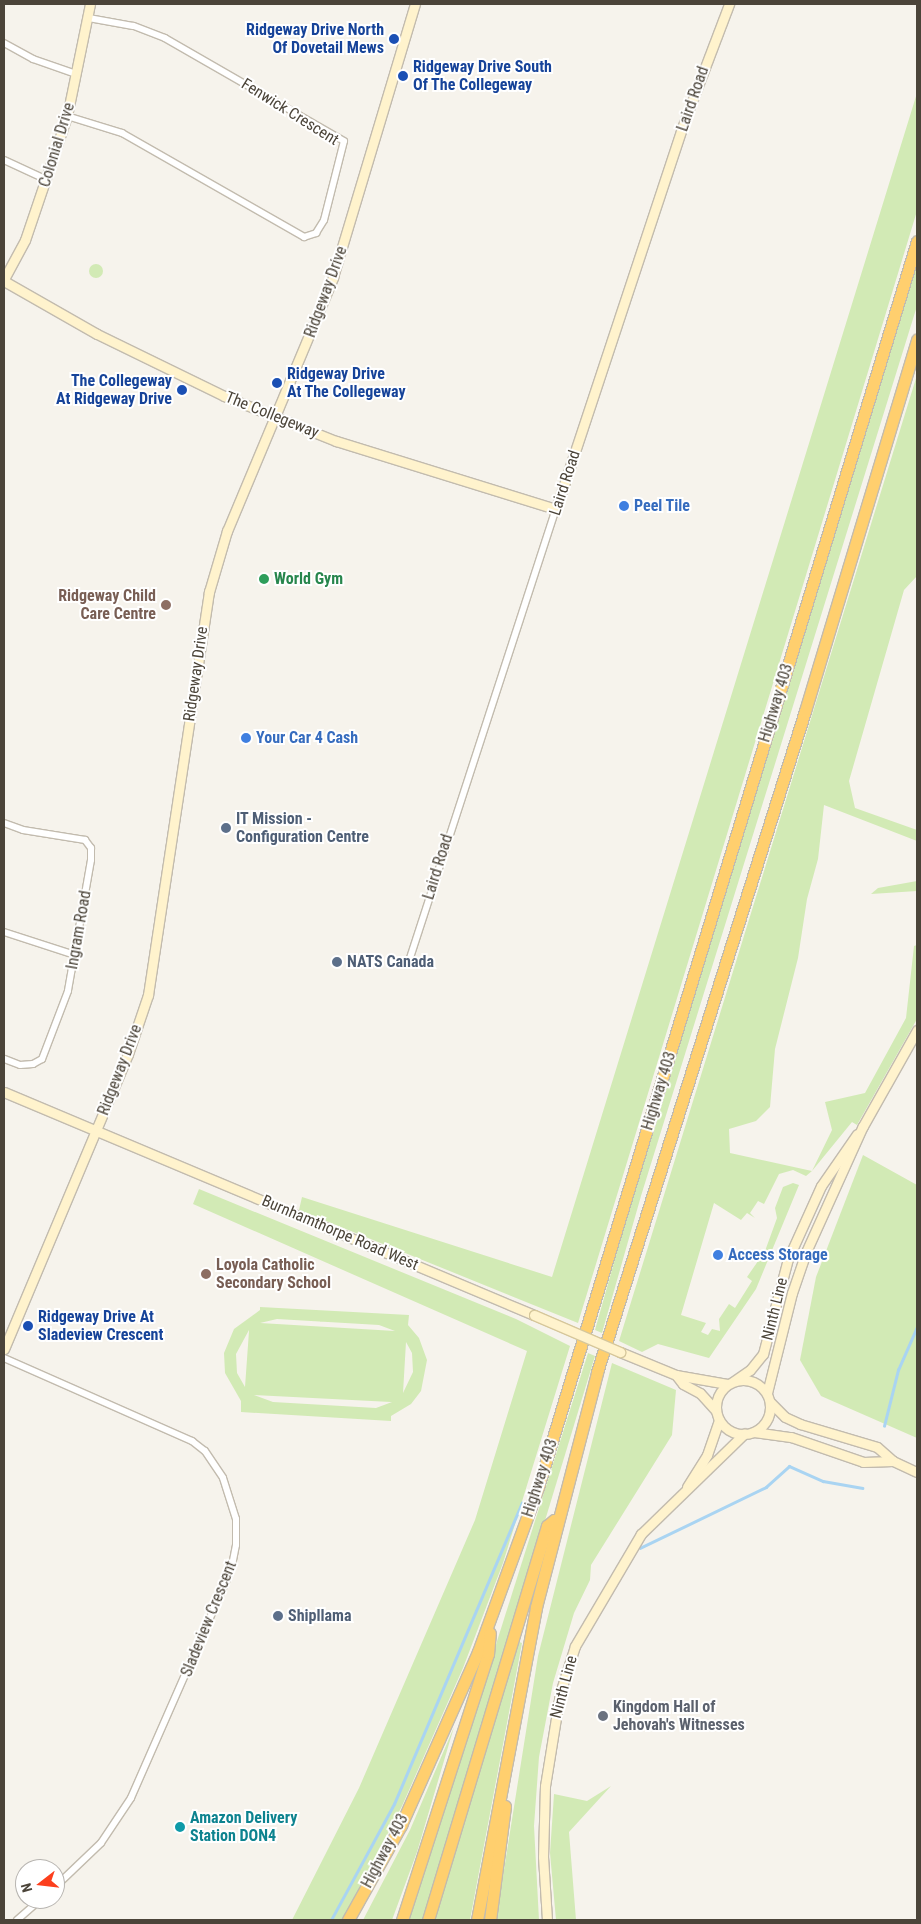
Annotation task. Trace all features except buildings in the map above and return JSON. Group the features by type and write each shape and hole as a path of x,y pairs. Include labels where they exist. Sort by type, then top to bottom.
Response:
{"highway":[{"name":"Highway 403","path":"348,1920 401,1825 491,1622 538,1487 917,241"},
{"name":"Highway 403","path":"477,1920 508,1748 557,1516 597,1372 805,711 917,339"},
{"path":"428,1920 547,1526 557,1516"},
{"path":"402,1920 488,1654 491,1622"},
{"path":"490,1920 509,1781 508,1748"}],"street":[{"name":"Colonial Drive","path":"4,280 24,240 47,180 67,116 89,18 90,4"},
{"name":"Ridgeway Drive","path":"4,1349 96,1131 148,995 209,592 228,531 333,277 415,4"},
{"name":"Laird Road","path":"408,964 682,128 729,4"},
{"name":"Fenwick Crescent","path":"67,116 122,132 304,237 316,233 324,220 344,141 165,38 133,26 89,18"},
{"path":"4,43 33,59 76,74"},
{"path":"4,160 47,180"},
{"name":"The Collegeway","path":"4,280 97,334 193,383 336,441 556,509"},
{"name":"Ingram Road","path":"4,823 23,830 85,840 90,848 68,991 42,1059 33,1064 20,1065 4,1059"},
{"path":"4,932 75,954"},
{"name":"Ninth Line","path":"768,1398 795,1281 863,1126 917,1030"},
{"name":"Burnhamthorpe Road West","path":"4,1092 676,1375 731,1383"},
{"name":"Ninth Line","path":"731,1383 750,1370 763,1354 788,1259 836,1161 863,1126"},
{"name":"Sladeview Crescent","path":"4,1358 192,1441 205,1451 223,1478 236,1519 236,1545 231,1570 131,1798 102,1843 65,1878"},
{"name":"Burnhamthorpe Road West","path":"676,1375 683,1384 700,1393 717,1416"},
{"path":"893,1461 863,1462 791,1437 754,1432 744,1434 729,1431 717,1416 718,1396 731,1383 753,1382 785,1417 800,1424 876,1448 893,1461 917,1472"},
{"path":"754,1432 767,1420 768,1398"},
{"name":"Ninth Line","path":"686,1490 707,1455 717,1416"},
{"name":"Ninth Line","path":"547,1920 542,1857 544,1805 551,1740 564,1680 575,1646 619,1568 646,1528 744,1434"},
{"path":"17,1920 30,1909"}],"green space":[{"path":"917,93 917,211 578,1323 299,1210 302,1197 552,1277"},
{"path":"917,262 917,306 641,1196 602,1333 595,1330 636,1184"},
{"path":"96,264 101,266 103,271 101,276 96,278 91,276 89,271 91,266"},
{"path":"917,375 917,576 904,590 849,781 855,808 917,830 917,841 824,805 818,859 807,899 798,958 775,1049 770,1107 756,1121 729,1129 730,1153 812,1171 806,1176 793,1170 779,1174 764,1204 758,1201 750,1213 755,1218 747,1213 741,1220 714,1203 681,1315 706,1323 701,1332 708,1335 712,1329 720,1331 719,1319 729,1304 735,1308 752,1281 747,1277 765,1251 777,1218 775,1208 783,1187 793,1183 799,1185 756,1289 709,1358 658,1344 642,1352 619,1341"},
{"path":"917,881 917,891 871,894 878,888"},
{"path":"917,945 917,1019 857,1125 852,1122 812,1171 832,1130 825,1102 865,1093 906,1018 914,946"},
{"path":"863,1155 917,1185 917,1438 821,1396 800,1360 816,1277"},
{"path":"199,1189 516,1319 570,1346 503,1563 463,1668 402,1806 343,1920 292,1920 359,1788 475,1520 527,1351 193,1204"},
{"path":"260,1307 409,1315 408,1325 419,1338 427,1360 421,1391 411,1404 391,1416 391,1421 241,1412 241,1401 225,1373 224,1353 234,1329 260,1310","holes":["277,1319 379,1325 395,1331 260,1323","249,1330 245,1387 237,1373 236,1354","406,1342 412,1353 413,1372 403,1393","254,1395 392,1402 376,1408 273,1402"]},
{"path":"588,1353 595,1356 437,1876 423,1920 409,1920"},
{"path":"612,1363 676,1390 672,1435 591,1565 590,1580 574,1613 553,1683 539,1757 534,1826 539,1920 496,1920 538,1656"},
{"path":"519,1642 522,1643 470,1920 434,1920"},
{"path":"454,1727 417,1852 392,1920 363,1920 410,1830"},
{"path":"611,1786 569,1832 576,1920 556,1920 550,1853 554,1794 587,1801"}],"waterway":[{"path":"884,1426 898,1370 917,1327"},
{"path":"640,1548 766,1487 789,1466 823,1481 862,1488"},
{"path":"331,1920 394,1804 522,1503"}],"place":[{"name":"Ridgeway Drive North Of Dovetail Mews","path":"394,39"},
{"name":"Ridgeway Drive South Of The Collegeway","path":"403,76"},
{"name":"Ridgeway Drive At The Collegeway","path":"277,383"},
{"name":"The Collegeway At Ridgeway Drive","path":"182,390"},
{"name":"Peel Tile","path":"624,506"},
{"name":"World Gym","path":"264,579"},
{"name":"Ridgeway Child Care Centre","path":"166,605"},
{"name":"Your Car 4 Cash","path":"246,738"},
{"name":"IT Mission - Configuration Centre","path":"226,828"},
{"name":"NATS Canada","path":"337,962"},
{"name":"Access Storage","path":"718,1255"},
{"name":"Loyola Catholic Secondary School","path":"206,1274"},
{"name":"Ridgeway Drive At Sladeview Crescent","path":"28,1326"},
{"name":"Shipllama","path":"278,1616"},
{"name":"Kingdom Hall of Jehovah's Witnesses","path":"603,1716"},
{"name":"Amazon Delivery Station DON4","path":"180,1827"}]}
